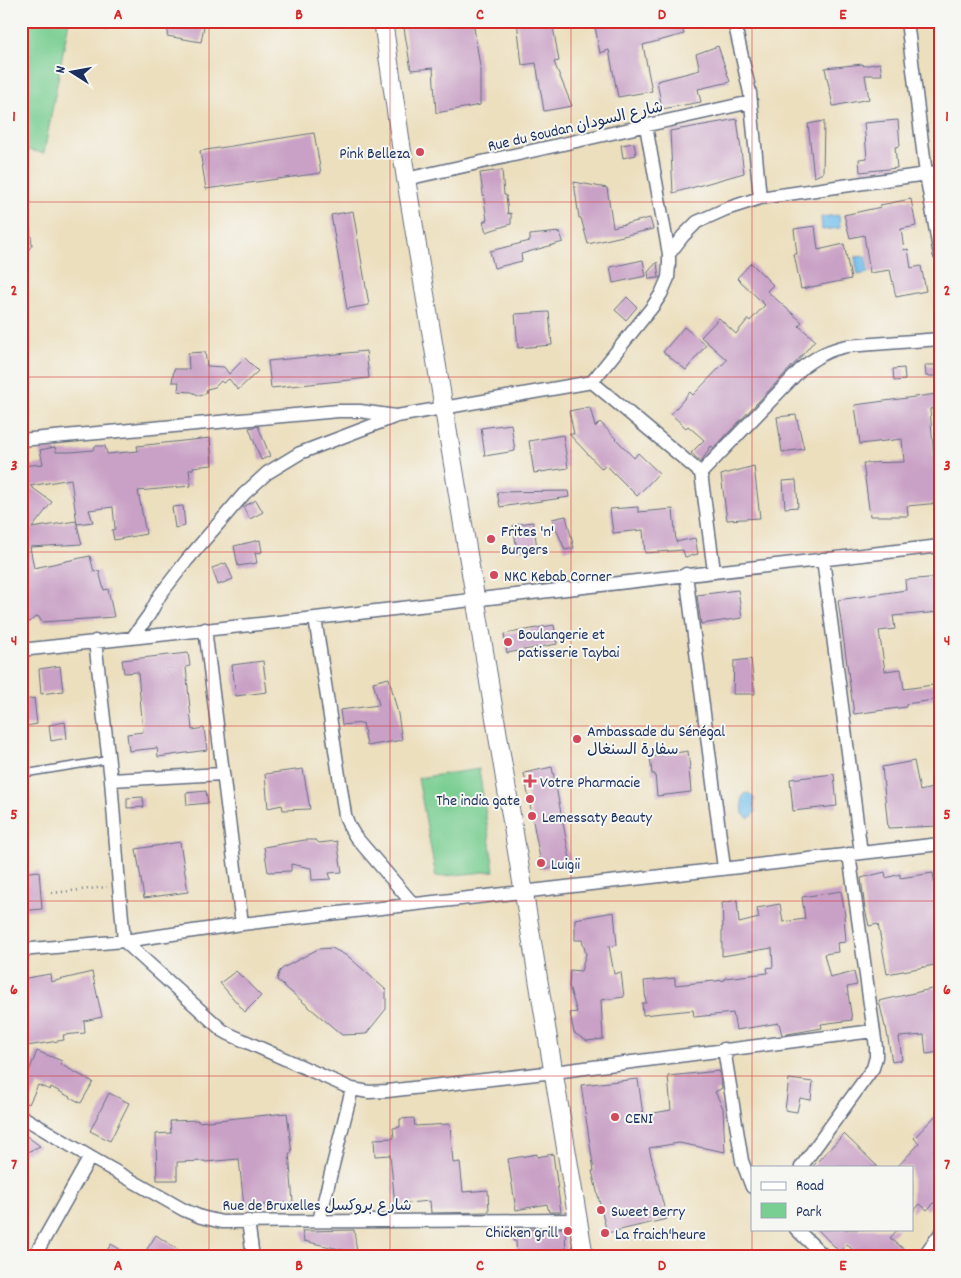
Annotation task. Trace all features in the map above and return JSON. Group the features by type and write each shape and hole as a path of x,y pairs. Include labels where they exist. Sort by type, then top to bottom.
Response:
{"main road":[{"path":"383,21 406,179 584,1257"}],"street":[{"path":"734,21 750,93 760,198"},
{"path":"907,21 926,174 940,255"},
{"name":"Rue du Soudan شارع السودان","path":"406,179 751,102"},
{"path":"133,637 149,615 160,595 187,560 244,494 267,473 300,453 398,416 592,382 653,306 668,278 669,254 646,126"},
{"path":"669,254 697,222 726,209 760,198 940,171"},
{"path":"701,473 804,366 819,356 832,349 847,346 940,339"},
{"path":"592,382 701,473 714,571"},
{"path":"21,440 338,411 360,411 398,416"},
{"path":"21,650 940,546"},
{"path":"802,1166 873,1068 876,1058 823,559"},
{"path":"686,574 724,868"},
{"path":"314,618 345,816 355,836 413,904"},
{"path":"205,629 242,924"},
{"path":"94,641 111,780 124,941 222,1030 229,1034 352,1089 369,1092 554,1072 873,1030"},
{"path":"111,780 222,774"},
{"path":"21,950 124,941 242,924 940,844"},
{"path":"724,1049 742,1160 751,1184"},
{"path":"320,1221 352,1089"},
{"name":"Rue de Bruxelles شارع بروكسل","path":"21,1116 90,1158 184,1210 201,1217 222,1222 579,1220"},
{"path":"34,1257 90,1158"},
{"path":"248,1221 253,1257"},
{"path":"797,1230 825,1257"},
{"path":"923,1257 940,1234"}],"lane":[{"path":"21,774 108,760"}],"path":[{"path":"52,893 119,886"}],"green space":[{"path":"21,21 69,21 44,153 21,149"},
{"path":"479,769 494,871 436,877 418,778"}],"water":[{"path":"839,215 840,228 822,230 821,217"},
{"path":"866,256 868,273 858,275 855,257"},
{"path":"748,793 754,798 755,813 748,818 743,814 742,798"}],"building":[{"path":"170,21 205,21 201,42 167,36"},
{"path":"456,21 473,21 480,66 480,105 436,113 433,68 411,70 404,28"},
{"path":"517,21 552,21 559,61 554,62 572,106 544,111 536,63 522,65"},
{"path":"594,21 679,21 684,34 643,45 652,91 618,97 609,50 600,53"},
{"path":"718,46 730,82 698,89 701,102 662,109 657,81 700,70 696,54"},
{"path":"880,63 882,75 865,75 869,99 833,106 825,68"},
{"path":"737,119 744,173 673,193 670,131"},
{"path":"898,120 900,146 895,147 897,168 860,172 859,159 867,158 864,123"},
{"path":"824,121 823,173 814,177 808,124"},
{"path":"314,133 321,173 206,189 200,151"},
{"path":"634,143 636,155 623,158 621,145"},
{"path":"502,170 504,195 506,195 508,214 511,213 511,224 486,232 483,222 487,220 480,173"},
{"path":"574,182 607,188 613,227 650,218 653,229 588,244 581,218 579,218"},
{"path":"911,199 916,226 901,229 904,250 908,249 911,268 921,266 926,291 896,297 890,270 870,273 864,235 850,238 844,215"},
{"path":"353,211 369,305 347,309 331,215"},
{"path":"21,213 28,213 32,245 27,252 21,245"},
{"path":"815,226 818,250 844,244 851,279 801,289 794,254 797,254 794,229"},
{"path":"560,232 563,242 521,254 522,261 494,268 490,251 530,241 530,235"},
{"path":"643,260 646,276 613,283 610,267"},
{"path":"657,262 659,278 649,279 648,272"},
{"path":"751,263 773,285 767,291 802,322 799,326 815,340 714,448 711,446 701,462 691,453 704,440 688,426 686,428 671,414 690,392 693,395 727,360 701,337 719,318 736,334 748,319 750,321 765,305 737,278"},
{"path":"627,297 637,307 626,320 615,310"},
{"path":"549,312 552,345 518,348 515,314"},
{"path":"684,327 706,345 686,370 663,352"},
{"path":"366,351 369,378 271,388 268,361"},
{"path":"205,352 207,366 224,367 229,374 245,358 258,371 238,390 229,379 207,389 206,393 200,396 192,392 178,391 179,382 172,382 174,369 189,369 188,353"},
{"path":"925,365 937,365 937,376 926,376"},
{"path":"904,368 905,380 894,381 893,369"},
{"path":"937,394 939,408 930,409 934,459 940,459 940,503 907,506 908,516 870,516 863,463 904,462 902,439 860,444 855,405"},
{"path":"590,407 595,427 600,422 634,458 638,453 659,473 637,496 606,465 602,469 569,434 574,434 569,411"},
{"path":"796,415 804,449 782,452 777,417"},
{"path":"511,424 515,451 485,456 481,428"},
{"path":"258,426 270,456 261,460 249,428"},
{"path":"563,435 568,468 534,473 529,441"},
{"path":"210,438 212,465 193,467 193,469 189,470 191,486 138,491 146,534 114,540 112,530 115,529 113,507 89,510 93,522 77,524 71,479 30,486 52,502 32,528 76,521 82,544 30,547 34,568 90,556 94,572 99,571 104,590 108,589 114,617 42,622 38,616 24,625 21,614 21,466 43,464 40,450 55,447 56,452 71,452 93,450 95,446 105,446 107,454 138,451 137,446"},
{"path":"754,466 760,518 727,520 721,475"},
{"path":"796,480 798,507 785,508 783,481"},
{"path":"568,491 569,497 500,507 497,492"},
{"path":"256,500 263,512 250,519 243,507"},
{"path":"183,506 185,526 175,528 172,507"},
{"path":"638,507 638,512 673,509 676,542 695,538 698,554 685,557 683,550 645,553 643,530 613,533 610,509"},
{"path":"566,516 574,548 565,550 552,519"},
{"path":"533,522 537,547 517,550 513,525"},
{"path":"260,540 262,552 255,553 257,563 238,566 234,546"},
{"path":"226,563 233,579 218,585 212,568"},
{"path":"940,577 940,612 893,616 895,629 879,631 885,671 901,669 904,689 940,684 940,699 906,704 906,707 854,714 838,600 906,590 905,580"},
{"path":"738,590 742,618 701,624 697,595"},
{"path":"554,625 557,644 507,653 504,634"},
{"path":"188,653 190,666 186,667 192,730 204,728 207,750 158,757 157,748 129,751 127,734 143,732 138,672 124,673 122,660"},
{"path":"751,659 755,694 733,694 734,661"},
{"path":"263,661 267,692 236,696 232,665"},
{"path":"60,666 63,691 41,694 39,669"},
{"path":"389,678 402,740 367,746 363,723 342,725 340,710 379,705 373,682"},
{"path":"34,698 37,724 21,727 21,701"},
{"path":"65,722 67,738 51,741 49,725"},
{"path":"688,751 691,792 657,796 655,774 652,774 650,757"},
{"path":"914,761 920,791 940,786 940,826 888,828 882,767"},
{"path":"552,767 571,864 542,869 524,773"},
{"path":"303,769 310,809 283,810 282,805 268,808 265,774"},
{"path":"834,774 837,806 793,811 790,779"},
{"path":"206,791 208,803 187,805 186,793"},
{"path":"143,797 144,807 127,808 127,798"},
{"path":"316,840 319,843 337,841 342,872 329,873 331,879 312,880 311,868 291,864 291,871 268,872 264,847"},
{"path":"180,842 188,892 144,898 136,849"},
{"path":"39,871 42,909 21,911 21,873"},
{"path":"885,872 886,878 900,874 900,878 933,873 939,916 936,917 940,934 940,964 887,974 878,924 869,926 861,878"},
{"path":"841,891 845,915 846,942 837,943 838,952 824,954 830,978 854,972 857,985 847,987 852,1020 821,1024 822,1028 782,1035 779,1023 736,1030 733,1013 694,1017 693,1010 643,1015 642,1003 646,1003 644,981 675,978 675,985 725,980 725,978 768,973 767,968 773,967 772,948 722,956 722,903 737,900 739,923 759,918 757,908 780,904 783,922 805,919 802,897"},
{"path":"614,912 617,945 609,946 614,974 621,972 624,997 601,1000 603,1039 587,1041 574,1033 570,1013 577,1012 569,986 570,970 581,971 586,954 582,940 575,940 575,919"},
{"path":"332,948 349,957 386,990 386,1009 366,1034 342,1035 277,980 279,972 283,968 318,949"},
{"path":"236,971 261,996 245,1012 220,983"},
{"path":"92,972 102,1017 84,1021 85,1033 63,1035 64,1040 21,1047 21,979 50,974 51,982"},
{"path":"940,987 940,1052 926,1054 924,1035 899,1037 902,1060 892,1062 879,1001"},
{"path":"37,1051 62,1061 60,1064 93,1082 81,1103 51,1087 50,1090 38,1085 29,1104 21,1101 21,1083 24,1084"},
{"path":"719,1071 722,1088 715,1092 723,1108 725,1152 679,1143 649,1148 667,1219 607,1233 592,1171 594,1171 581,1085 638,1079 643,1115 671,1110 668,1076"},
{"path":"789,1079 813,1082 811,1100 800,1098 797,1112 785,1110"},
{"path":"109,1093 129,1103 110,1141 90,1131"},
{"path":"940,1111 940,1197 927,1210 920,1204 914,1211 914,1166 898,1166 919,1144 914,1138"},
{"path":"287,1113 292,1153 289,1153 293,1202 244,1207 239,1159 177,1162 177,1180 157,1180 156,1134 171,1133 170,1121 198,1120 198,1122"},
{"path":"414,1118 415,1126 450,1124 453,1163 460,1162 463,1192 488,1190 489,1212 431,1213 430,1201 395,1204 390,1155 375,1156 374,1139 394,1138 393,1128 400,1127 400,1119"},
{"path":"21,1132 40,1146 21,1155"},
{"path":"844,1134 877,1166 813,1166"},
{"path":"537,1154 537,1157 553,1154 561,1212 549,1212 547,1204 516,1210 508,1159"},
{"path":"565,1228 566,1256 517,1257 516,1241 513,1241 513,1231"},
{"path":"354,1230 357,1253 304,1241 302,1231"},
{"path":"818,1230 897,1230 890,1238 905,1250 900,1257 861,1257 846,1244 841,1253"},
{"path":"156,1235 189,1257 142,1257"},
{"path":"111,1244 133,1257 103,1257"}],"place":[{"name":"Pink Belleza","path":"420,152"},
{"name":"Frites 'n' Burgers","path":"491,539"},
{"name":"NKC Kebab Corner","path":"494,575"},
{"name":"Boulangerie et patisserie Taybai","path":"508,642"},
{"name":"Ambassade du Sénégal سفارة السنغال","path":"577,739"},
{"name":"Votre Pharmacie","path":"530,781"},
{"name":"The india gate","path":"530,799"},
{"name":"Lemessaty Beauty","path":"532,816"},
{"name":"Luigii","path":"541,863"},
{"name":"CENI","path":"615,1117"},
{"name":"Sweet Berry","path":"601,1210"},
{"name":"Chicken grill","path":"568,1231"},
{"name":"La fraich'heure","path":"605,1233"}]}
